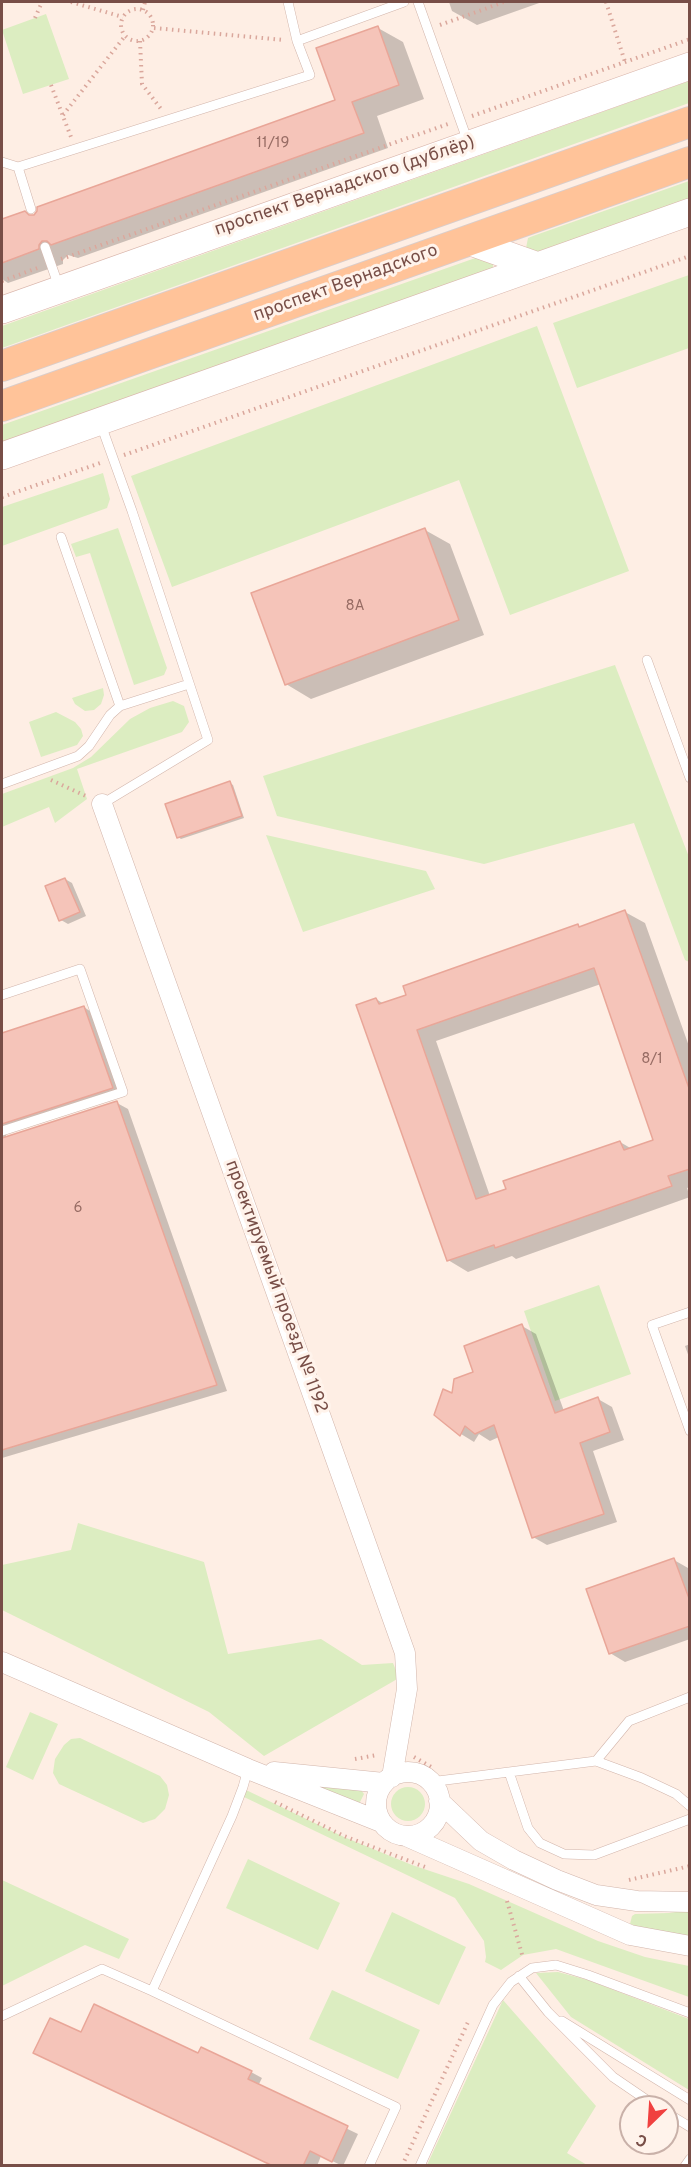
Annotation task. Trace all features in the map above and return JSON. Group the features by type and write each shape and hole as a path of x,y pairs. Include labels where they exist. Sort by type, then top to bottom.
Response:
{"main road":[{"name":"проспект Вернадского","path":"2,366 690,122"},
{"name":"проспект Вернадского","path":"2,406 690,162"}],"street":[{"name":"проспект Вернадского (дублёр)","path":"2,310 465,132 690,66"},
{"path":"2,456 690,212"},
{"path":"468,241 538,266"},
{"name":"проектируемый проезд № 1192","path":"102,804 405,1653 407,1689 388,1780"},
{"path":"2,1662 248,1769 381,1822 396,1834 406,1836 630,1935 690,1946"},
{"path":"248,1769 388,1780"},
{"path":"381,1822 376,1798 388,1780 401,1773 422,1776 436,1790 439,1812 434,1822 426,1830 417,1835 406,1836"},
{"path":"439,1801 481,1841 557,1881 596,1895 637,1901 690,1902"}],"lane":[{"path":"2,162 18,167 310,75 297,41 288,2"},
{"path":"297,41 404,2"},
{"path":"418,2 465,132"},
{"path":"18,167 31,209"},
{"path":"45,247 60,288"},
{"path":"99,420 132,511 208,740 102,804"},
{"path":"61,537 120,706"},
{"path":"647,660 690,778"},
{"path":"2,784 78,756 89,747 110,715 120,706 189,684"},
{"path":"2,995 80,969 123,1092 2,1131"},
{"path":"690,1312 652,1325 690,1431"},
{"path":"596,1761 629,1721 690,1697"},
{"path":"430,1782 596,1761 642,1778 676,1794 690,1806"},
{"path":"152,1991 232,1816 248,1769"},
{"path":"509,1772 528,1827 540,1843 564,1854 594,1854 690,1819"},
{"path":"420,2166 493,2005 510,1982 532,1968 556,1965 690,2013"},
{"path":"2,2016 102,1969 396,2107 369,2166"},
{"path":"519,1976 548,2012 613,2078 639,2095"},
{"path":"548,2012 690,2100"},
{"path":"685,2166 690,2159"}],"path":[{"path":"35,18 42,2"},
{"path":"70,2 123,17"},
{"path":"143,10 146,2"},
{"path":"448,22 504,2"},
{"path":"606,2 625,62"},
{"path":"134,9 143,10 152,17 153,28 149,37 140,41 129,39 121,27 123,17 134,9"},
{"path":"153,28 297,41"},
{"path":"63,115 125,36"},
{"path":"2,281 50,263 465,132 625,62 690,39"},
{"path":"140,41 142,84 170,120"},
{"path":"51,85 76,149"},
{"path":"2,497 690,256"},
{"path":"35,772 102,804"},
{"path":"352,1760 395,1753 414,1756 452,1780"},
{"path":"618,1882 690,1866"},
{"path":"506,1897 523,1958"},
{"path":"516,1963 523,1958 534,1956"},
{"path":"402,2166 472,2014"}],"green space":[{"path":"46,14 69,79 23,94 2,30"},
{"path":"689,81 689,103 2,348 2,326"},
{"path":"689,181 689,199 538,253 526,248 528,238"},
{"path":"481,256 493,261 493,267 487,273 2,443 2,425"},
{"path":"689,275 689,348 577,388 553,323"},
{"path":"537,326 629,571 510,615 459,480 172,587 131,476"},
{"path":"103,473 110,499 107,508 2,546 2,507"},
{"path":"118,528 167,668 164,675 134,685 90,553 76,557 71,544"},
{"path":"615,665 689,857 689,962 685,960 634,823 484,864 277,816 263,776"},
{"path":"103,688 104,695 101,704 94,710 85,711 75,704 72,698"},
{"path":"173,701 184,706 189,722 182,732 77,769 87,799 55,823 49,807 2,827 2,794 73,768 91,757 130,719 150,708"},
{"path":"56,712 75,722 83,736 77,745 41,757 29,722"},
{"path":"266,835 426,871 435,889 303,932"},
{"path":"599,1285 631,1374 555,1401 524,1311"},
{"path":"78,1523 204,1562 228,1654 321,1639 362,1665 393,1663 399,1678 264,1756 209,1712 2,1610 2,1565 71,1550"},
{"path":"30,1712 58,1724 33,1780 6,1767"},
{"path":"80,1738 160,1776 167,1785 169,1795 165,1809 155,1819 143,1823 59,1784 53,1773 55,1759 71,1739"},
{"path":"317,1785 361,1790 364,1794 359,1804 317,1788"},
{"path":"408,1787 420,1792 425,1804 420,1816 408,1821 396,1816 391,1804 396,1792"},
{"path":"246,1790 344,1837 412,1865 469,1884 598,1941 645,1957 689,1966 689,1997 556,1949 523,1955 501,1970 485,1962 484,1941 455,1898 244,1797"},
{"path":"248,1859 340,1903 318,1950 226,1908"},
{"path":"2,1880 129,1939 119,1959 85,1945 2,1986"},
{"path":"689,1910 689,1936 645,1929 630,1924 635,1914"},
{"path":"392,1912 466,1947 439,2005 365,1971"},
{"path":"558,1972 588,1980 689,2019 689,2090 571,2017 536,1973"},
{"path":"332,1990 420,2030 398,2079 309,2039"},
{"path":"503,2000 596,2106 567,2153 587,2165 427,2165"}],"building":[{"path":"378,26 399,85 352,102 364,133 51,245 47,241 42,241 39,249 2,263 2,219 25,211 29,215 34,215 37,207 335,100 316,48"},
{"path":"425,528 459,620 285,685 251,593"},
{"path":"230,781 242,816 177,838 165,804"},
{"path":"65,878 80,912 59,921 45,886"},
{"path":"625,910 690,1091 690,1169 668,1176 672,1186 495,1248 494,1245 447,1261 356,1005 376,998 379,1004 406,995 403,986 578,924 579,927","holes":["594,968 653,1140 624,1150 620,1141 503,1181 506,1189 476,1199 417,1030"]},
{"path":"84,1006 113,1088 2,1124 2,1033"},
{"path":"117,1101 217,1385 2,1450 2,1138"},
{"path":"522,1324 555,1413 598,1397 610,1432 580,1443 604,1514 532,1538 494,1425 475,1434 465,1426 460,1436 434,1415 443,1389 452,1393 454,1379 473,1372 464,1346"},
{"path":"674,1558 690,1601 690,1626 609,1654 586,1589"},
{"path":"94,2004 198,2053 201,2047 252,2071 248,2079 348,2126 332,2162 310,2151 303,2166 273,2166 33,2053 50,2018 81,2032"}]}
